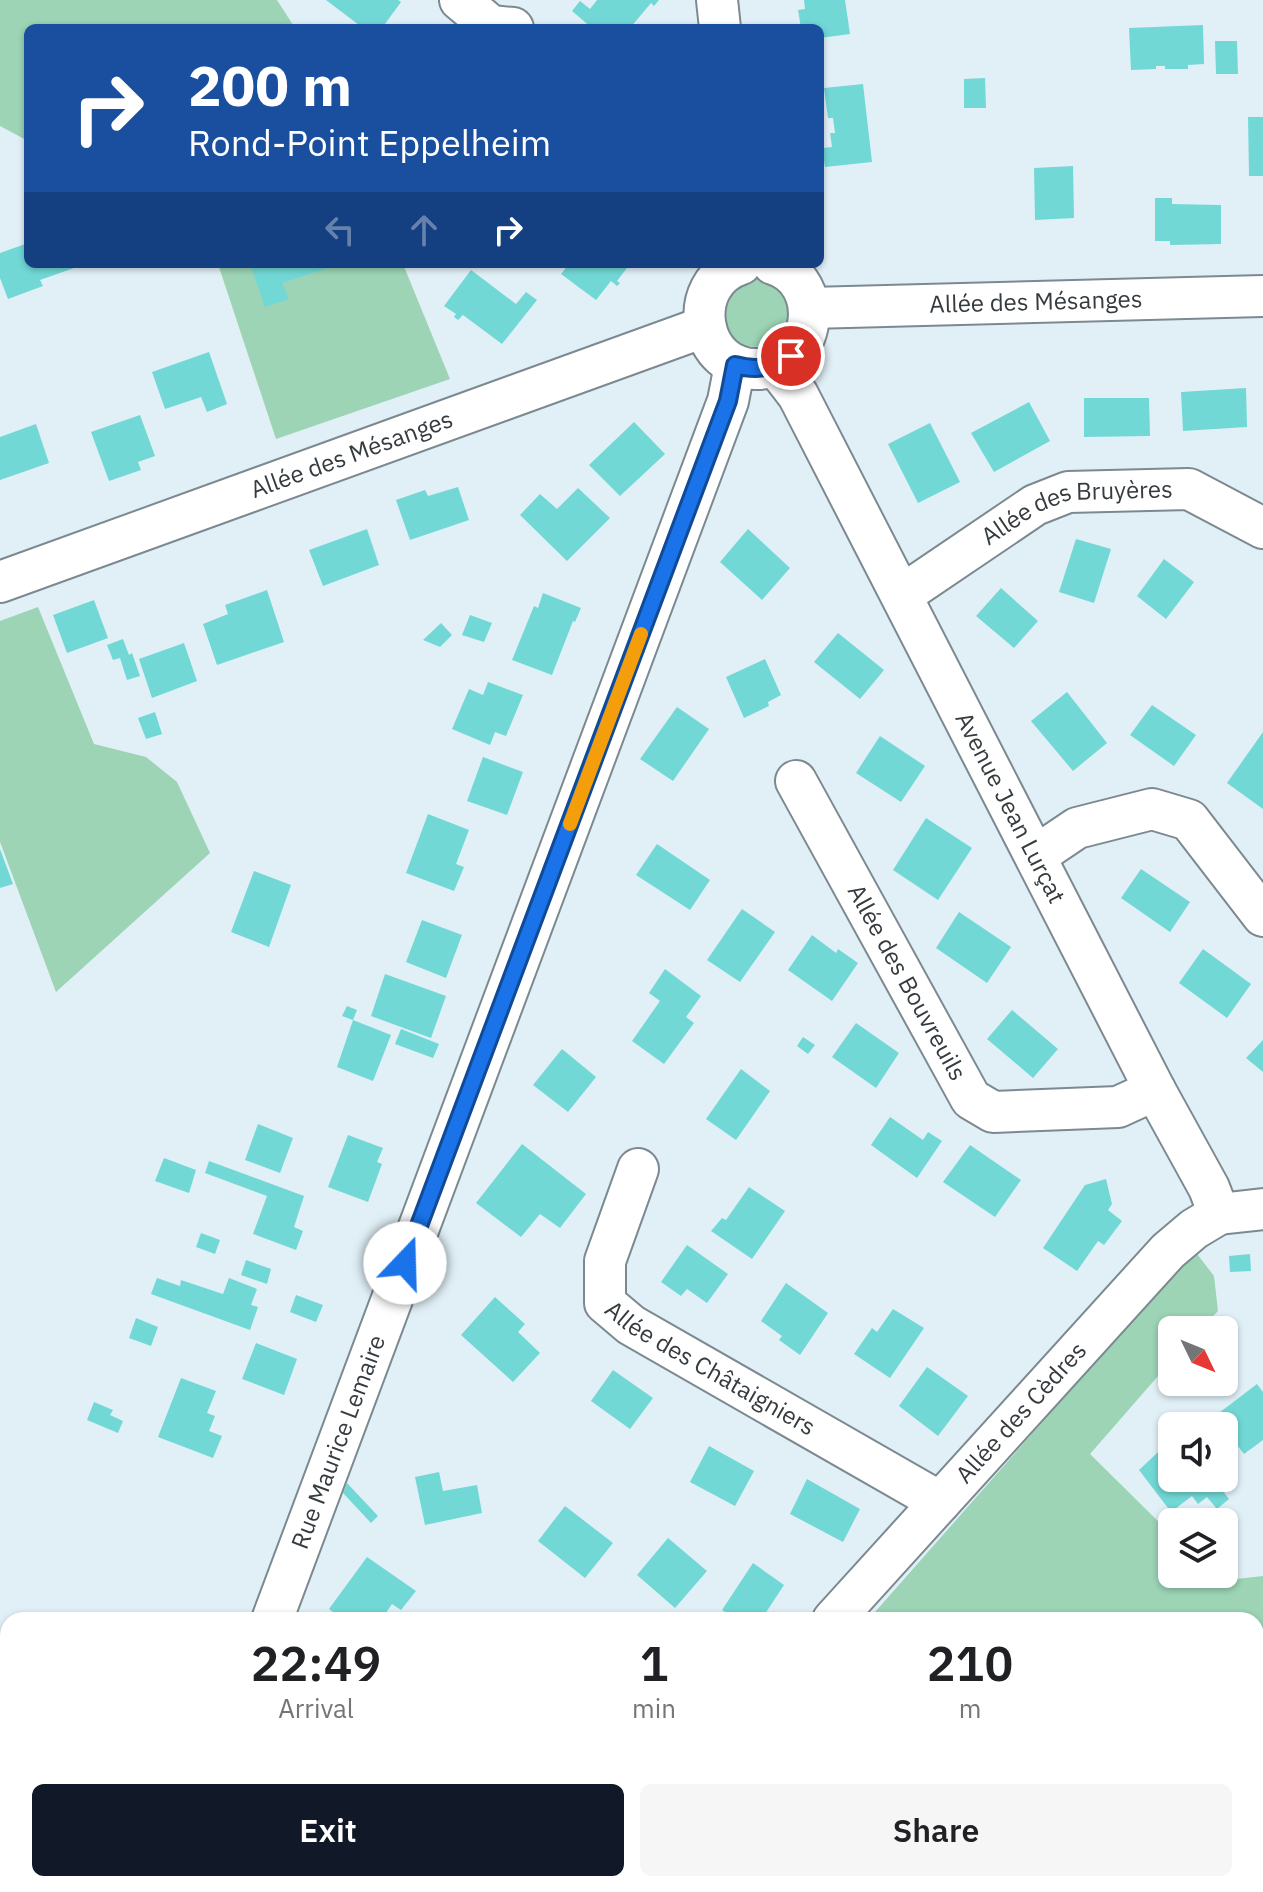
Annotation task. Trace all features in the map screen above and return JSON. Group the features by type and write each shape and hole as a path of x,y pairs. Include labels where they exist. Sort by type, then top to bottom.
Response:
{"street":[{"path":"460,0 489,24"},
{"path":"717,0 720,24"},
{"path":"730,268 708,292 703,309 704,327 720,356 735,365 762,369 791,356 803,343 809,326 810,308 805,291 795,277 782,268"},
{"name":"Allée des Mésanges","path":"810,308 1263,296"},
{"name":"Allée des Mésanges","path":"0,582 704,327"},
{"name":"Rue Maurice Lemaire","path":"275,1612 728,401 735,365"},
{"name":"Avenue Jean Lurçat","path":"775,365 798,395 1037,855 1155,1090 1209,1188 1219,1214"},
{"name":"Allée des Bruyères","path":"902,595 1035,505 1068,492 1189,489 1263,528"},
{"name":"Allée des Bouvreuils","path":"796,781 971,1099 993,1112 1118,1107 1155,1090"},
{"path":"1037,855 1077,828 1152,809 1189,820 1263,916"},
{"name":"Allée des Châtaigniers","path":"638,1169 605,1261 605,1303 631,1325 940,1502"},
{"path":"1219,1214 1263,1209"},
{"name":"Allée des Cèdres","path":"840,1612 1168,1251 1194,1229 1219,1214"}],"green space":[{"path":"0,0 277,0 292,24 24,24 24,139 0,126"},
{"path":"219,268 405,268 450,379 276,439"},
{"path":"754,277 773,284 784,296 788,311 786,325 778,337 765,345 749,346 730,339 719,306 723,294"},
{"path":"38,607 94,744 146,757 177,782 210,853 56,992 0,842 0,621"},
{"path":"1194,1250 1214,1276 1218,1311 1213,1316 1158,1316 1158,1376 1090,1454 1158,1521 1158,1588 1238,1588 1238,1579 1263,1576 1263,1612 875,1612"}],"building":[{"path":"326,0 401,2 385,24 358,24"},
{"path":"597,0 659,0 654,6 651,3 633,24 587,24 572,11 580,1 590,9"},
{"path":"804,0 845,0 850,34 824,37 824,24 800,24 798,10 805,9"},
{"path":"1203,25 1204,64 1188,65 1188,69 1156,66 1156,69 1131,70 1129,28"},
{"path":"1215,41 1237,41 1238,74 1216,74"},
{"path":"985,78 986,108 964,108 964,79"},
{"path":"863,84 872,162 825,167 824,148 832,147 830,133 835,133 833,118 828,118 824,88"},
{"path":"1248,117 1263,117 1263,176 1249,176"},
{"path":"1073,166 1074,218 1035,220 1034,168"},
{"path":"1155,198 1172,198 1172,204 1221,205 1221,244 1170,245 1170,241 1155,241"},
{"path":"24,244 24,268 74,268 40,280 43,286 8,299 0,278 0,253"},
{"path":"251,268 328,268 282,283 289,299 265,307"},
{"path":"566,268 627,268 617,281 620,283 617,286 611,281 596,300 561,274"},
{"path":"471,270 516,304 526,292 537,300 502,344 463,315 458,320 454,317 456,314 444,306"},
{"path":"209,352 227,404 207,412 201,397 165,409 152,372"},
{"path":"1246,388 1247,427 1183,431 1181,392"},
{"path":"1084,398 1149,398 1150,436 1084,437"},
{"path":"1029,402 1050,441 994,472 971,433"},
{"path":"140,415 155,456 138,462 141,470 109,481 91,432"},
{"path":"634,422 665,454 620,496 589,465"},
{"path":"930,423 960,482 918,503 888,444"},
{"path":"36,424 49,463 0,480 0,437"},
{"path":"458,487 469,520 410,540 396,500 425,490 428,496"},
{"path":"578,488 610,518 567,561 520,515 540,494 557,509"},
{"path":"367,529 379,565 323,586 309,550"},
{"path":"748,529 790,568 762,600 720,562"},
{"path":"1076,539 1111,549 1094,603 1059,592"},
{"path":"1164,559 1194,582 1166,619 1137,596"},
{"path":"1001,588 1038,621 1014,648 976,616"},
{"path":"267,590 284,642 217,665 203,624 228,614 225,605"},
{"path":"543,593 581,608 552,675 512,660 534,606 538,608"},
{"path":"94,600 108,638 67,653 53,615"},
{"path":"470,615 492,623 484,642 462,635"},
{"path":"441,623 452,635 440,647 423,640"},
{"path":"838,633 884,670 860,699 814,662"},
{"path":"123,639 140,676 127,680 120,658 113,660 107,645"},
{"path":"184,643 197,681 152,698 139,659"},
{"path":"765,659 781,695 768,702 769,706 744,718 726,677"},
{"path":"488,682 523,695 506,736 495,732 490,745 452,729 469,689 483,695"},
{"path":"1067,692 1107,743 1073,771 1031,721"},
{"path":"1152,705 1196,735 1174,766 1130,735"},
{"path":"677,707 709,729 673,781 640,759"},
{"path":"155,712 162,734 146,739 138,718"},
{"path":"1263,732 1263,809 1227,783"},
{"path":"880,736 925,766 901,802 856,773"},
{"path":"483,757 523,772 507,815 467,801"},
{"path":"428,814 469,830 456,864 464,867 454,891 406,873"},
{"path":"926,818 972,848 938,900 893,870"},
{"path":"657,844 710,880 690,910 636,875"},
{"path":"0,849 13,884 0,888"},
{"path":"1141,869 1190,902 1170,932 1121,898"},
{"path":"254,871 291,885 269,947 231,932"},
{"path":"742,909 775,932 740,982 707,960"},
{"path":"959,912 1011,947 987,983 936,948"},
{"path":"422,920 462,935 446,978 406,962"},
{"path":"812,935 836,953 838,949 858,963 832,1001 788,970"},
{"path":"1203,949 1251,984 1227,1018 1179,983"},
{"path":"665,969 701,996 686,1017 694,1023 664,1064 632,1041 660,1001 649,993"},
{"path":"385,974 446,996 431,1038 371,1016"},
{"path":"347,1006 357,1010 353,1020 342,1016"},
{"path":"1012,1010 1058,1049 1033,1078 987,1039"},
{"path":"353,1020 391,1035 373,1081 337,1067"},
{"path":"856,1023 899,1053 876,1088 832,1057"},
{"path":"401,1029 439,1044 433,1058 395,1044"},
{"path":"803,1037 815,1045 808,1054 797,1046"},
{"path":"1263,1040 1263,1072 1246,1058"},
{"path":"562,1049 596,1077 568,1112 533,1085"},
{"path":"741,1069 770,1091 736,1140 706,1119"},
{"path":"890,1117 923,1140 928,1132 942,1141 917,1178 871,1145"},
{"path":"258,1124 293,1138 280,1173 245,1160"},
{"path":"348,1135 383,1148 377,1162 382,1164 368,1202 328,1187"},
{"path":"522,1144 586,1194 560,1228 540,1214 521,1237 476,1203"},
{"path":"970,1145 1021,1180 995,1217 943,1182"},
{"path":"164,1158 196,1170 189,1193 155,1181"},
{"path":"209,1161 304,1196 294,1227 303,1231 296,1250 253,1234 267,1196 205,1173"},
{"path":"1106,1179 1112,1204 1108,1210 1122,1221 1104,1245 1098,1241 1077,1271 1043,1248 1085,1185"},
{"path":"749,1187 785,1211 752,1259 711,1231 722,1218 726,1220"},
{"path":"201,1233 220,1240 215,1254 196,1247"},
{"path":"687,1245 728,1274 707,1303 687,1289 681,1296 661,1282"},
{"path":"1250,1254 1251,1271 1230,1272 1229,1256"},
{"path":"246,1260 271,1269 267,1284 241,1275"},
{"path":"157,1278 180,1286 181,1280 223,1294 229,1278 257,1289 251,1305 258,1307 250,1330 151,1294"},
{"path":"786,1283 828,1313 800,1355 779,1340 782,1336 761,1321"},
{"path":"296,1295 323,1305 316,1322 290,1312"},
{"path":"495,1297 525,1324 518,1332 540,1353 513,1382 461,1335"},
{"path":"893,1309 924,1328 890,1378 854,1354 872,1328 877,1332"},
{"path":"136,1318 158,1327 151,1346 129,1338"},
{"path":"256,1343 297,1359 284,1395 242,1379"},
{"path":"927,1367 968,1396 938,1436 899,1406"},
{"path":"613,1370 653,1398 630,1429 591,1401"},
{"path":"181,1378 216,1391 207,1413 215,1416 209,1431 222,1436 213,1458 158,1437"},
{"path":"1257,1384 1263,1392 1263,1440 1244,1454 1238,1446 1238,1412 1220,1412"},
{"path":"94,1402 113,1410 110,1415 123,1421 118,1433 87,1420"},
{"path":"709,1446 754,1471 735,1506 690,1482"},
{"path":"1158,1452 1158,1492 1224,1492 1229,1499 1216,1508 1207,1497 1198,1504 1192,1496 1176,1508 1168,1508 1139,1470"},
{"path":"439,1472 443,1491 477,1485 482,1513 425,1525 415,1477"},
{"path":"807,1479 860,1509 843,1542 790,1514"},
{"path":"347,1483 378,1516 371,1523 343,1493"},
{"path":"565,1506 613,1543 585,1578 538,1541"},
{"path":"668,1538 707,1571 675,1608 637,1575"},
{"path":"367,1557 416,1591 401,1610 392,1604 386,1612 333,1612 329,1609"},
{"path":"753,1563 784,1585 766,1612 722,1610"}],"slow traffic":[{"path":"570,824 641,634"}],"route":[{"path":"405,1263 728,401 735,365 762,369 791,356"}]}
